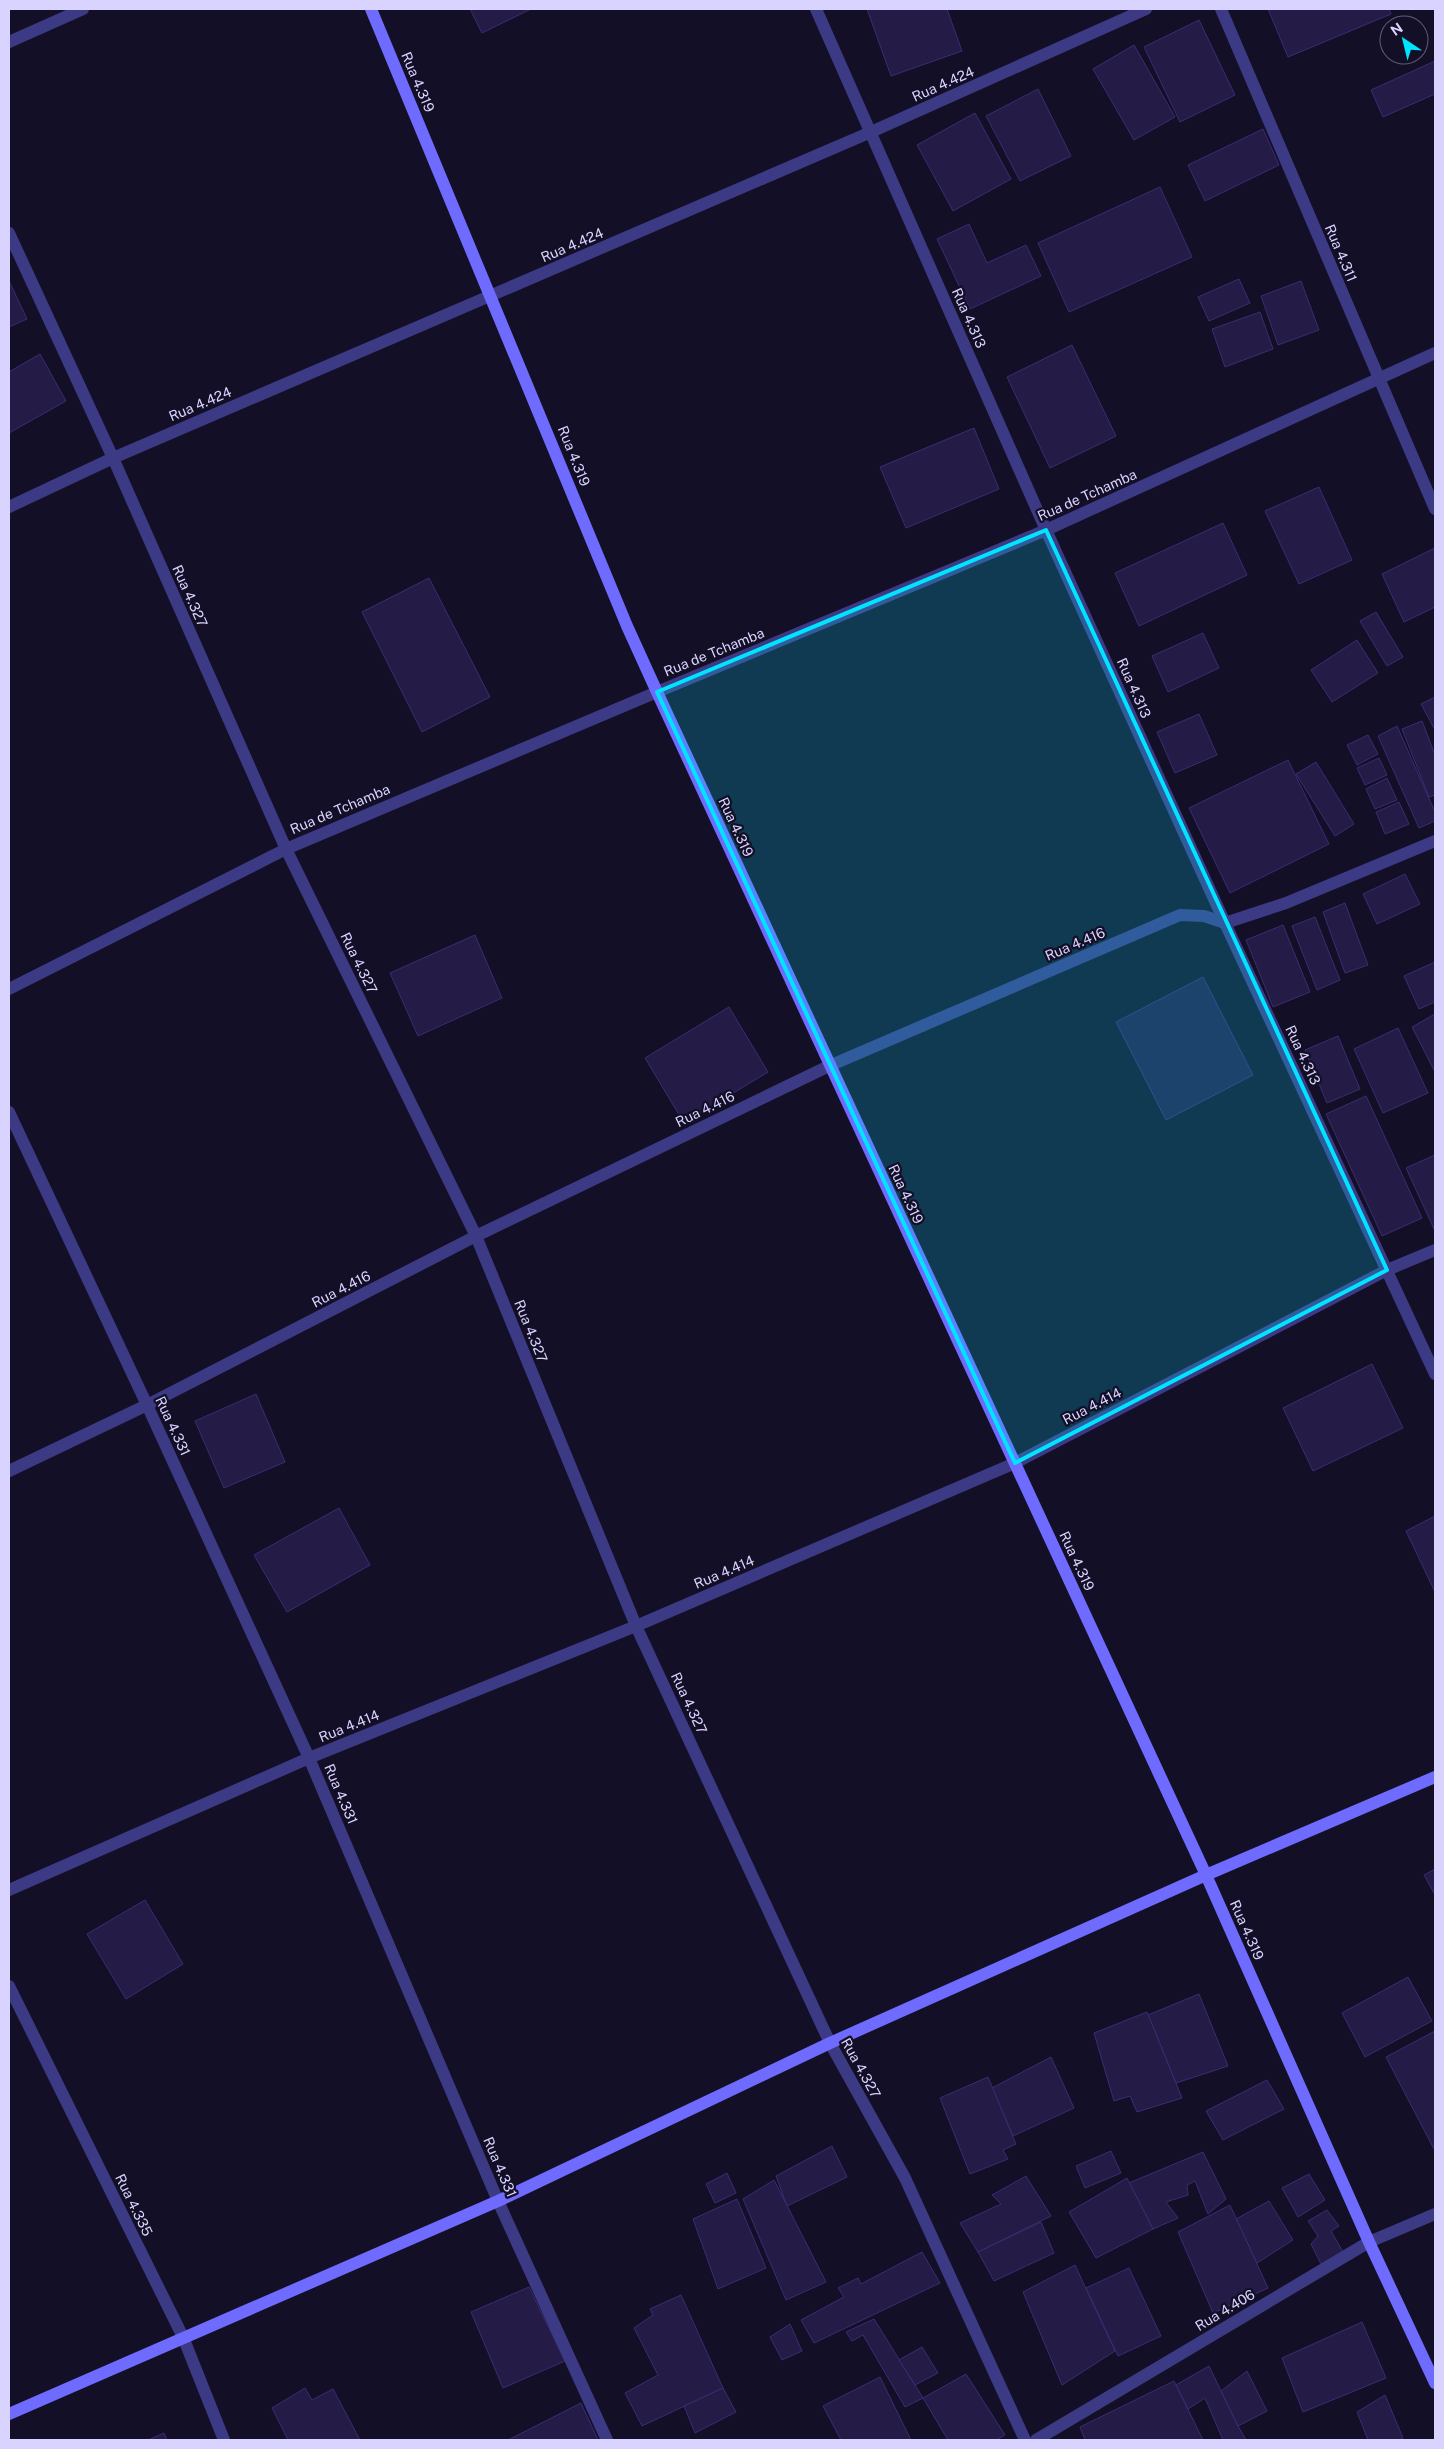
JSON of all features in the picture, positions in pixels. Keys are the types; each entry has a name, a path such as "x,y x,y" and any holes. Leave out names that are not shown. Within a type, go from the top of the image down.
{"street":[{"path":"9,42 83,9"},
{"name":"Rua 4.319","path":"371,9 657,692 1206,1875 1369,2242 1435,2383"},
{"name":"Rua 4.313","path":"816,9 1046,530 1225,923 1435,1374"},
{"name":"Rua 4.424","path":"9,507 113,458 871,132 1146,9"},
{"name":"Rua 4.311","path":"1221,9 1435,509"},
{"name":"Rua 4.327","path":"9,233 113,458 286,849 476,1236 636,1626 830,2044 905,2178 1025,2440"},
{"name":"Rua de Tchamba","path":"9,989 286,849 1046,530 1435,353"},
{"path":"1225,923 1286,903 1435,842"},
{"name":"Rua 4.416","path":"9,1472 147,1406 476,1236 829,1066 1180,915 1204,916 1225,923"},
{"name":"Rua 4.331","path":"9,1112 309,1758 498,2201 607,2440"},
{"name":"Rua 4.414","path":"9,1890 309,1758 636,1626 1015,1463 1386,1270 1435,1250"},
{"path":"9,2414 498,2201 830,2044 1206,1875 1435,1777"},
{"name":"Rua 4.335","path":"9,1986 183,2337 224,2440"},
{"name":"Rua 4.406","path":"1036,2440 1369,2242 1435,2214"}],"highlighted area":[{"path":"1046,530 1387,1270 1015,1463 657,692"}],"building":[{"path":"470,9 531,9 482,33"},
{"path":"867,9 947,9 962,51 891,76"},
{"path":"1268,9 1389,9 1391,14 1379,15 1379,19 1288,57"},
{"path":"1199,20 1235,95 1180,122 1144,47"},
{"path":"1134,45 1175,117 1134,140 1093,69"},
{"path":"1435,61 1435,94 1383,117 1371,90"},
{"path":"1038,89 1071,156 1020,181 986,116"},
{"path":"975,113 1011,179 953,211 917,145"},
{"path":"1263,129 1279,165 1205,201 1188,165"},
{"path":"1160,187 1192,257 1069,312 1038,243"},
{"path":"969,224 987,263 1026,245 1041,276 970,309 937,239"},
{"path":"1239,279 1250,303 1209,321 1198,297"},
{"path":"9,281 27,319 9,327"},
{"path":"1301,281 1319,330 1278,345 1261,296"},
{"path":"1260,312 1273,349 1225,367 1212,329"},
{"path":"1072,345 1116,436 1050,468 1007,377"},
{"path":"40,354 66,401 9,433 9,372"},
{"path":"974,428 999,489 906,528 880,467"},
{"path":"1319,487 1352,560 1299,584 1265,511"},
{"path":"1223,523 1247,575 1139,626 1115,573"},
{"path":"1435,548 1435,607 1404,622 1382,574"},
{"path":"429,578 490,697 422,732 362,612"},
{"path":"1376,612 1403,657 1387,666 1360,621"},
{"path":"1203,633 1219,668 1168,692 1152,656"},
{"path":"1357,640 1378,673 1332,702 1311,670"},
{"path":"1435,697 1435,730 1421,704"},
{"path":"1199,714 1217,755 1175,773 1157,732"},
{"path":"1422,721 1435,755 1435,795 1429,797 1402,729"},
{"path":"1397,726 1435,812 1435,821 1419,828 1378,736"},
{"path":"1368,735 1378,754 1357,765 1347,745"},
{"path":"1379,758 1387,775 1365,785 1357,768"},
{"path":"1288,760 1329,844 1230,893 1189,808"},
{"path":"1316,762 1354,824 1335,836 1296,774"},
{"path":"1387,778 1397,800 1375,809 1366,789"},
{"path":"1399,802 1409,824 1385,834 1376,812"},
{"path":"1405,874 1420,904 1377,924 1363,894"},
{"path":"1345,903 1368,965 1345,973 1323,912"},
{"path":"1315,917 1340,980 1317,990 1292,926"},
{"path":"1283,925 1310,992 1273,1007 1246,940"},
{"path":"475,935 502,998 418,1036 390,973"},
{"path":"1435,962 1435,1002 1419,1009 1404,976"},
{"path":"1203,977 1253,1075 1166,1120 1116,1022"},
{"path":"729,1007 768,1072 684,1123 645,1058"},
{"path":"1435,1014 1435,1072 1412,1027"},
{"path":"1398,1028 1428,1093 1383,1113 1354,1049"},
{"path":"1338,1036 1360,1089 1327,1103 1305,1050"},
{"path":"1366,1096 1422,1218 1382,1236 1326,1114"},
{"path":"1435,1155 1435,1231 1406,1168"},
{"path":"1372,1364 1403,1428 1313,1471 1283,1408"},
{"path":"256,1394 285,1462 224,1488 195,1421"},
{"path":"339,1508 370,1565 287,1612 254,1555"},
{"path":"1435,1516 1435,1592 1406,1531"},
{"path":"1435,1869 1435,1895 1424,1875"},
{"path":"145,1900 183,1964 126,1999 87,1934"},
{"path":"1408,1977 1432,2021 1365,2057 1342,2013"},
{"path":"1199,1994 1228,2066 1176,2083 1148,2015"},
{"path":"1147,2012 1182,2098 1137,2112 1130,2096 1114,2101 1094,2033"},
{"path":"1435,2031 1435,2151 1386,2057"},
{"path":"1051,2057 1074,2108 1013,2136 992,2088"},
{"path":"988,2077 1016,2144 1003,2150 1008,2159 970,2174 940,2098"},
{"path":"1267,2080 1284,2109 1223,2140 1206,2111"},
{"path":"832,2146 847,2177 787,2206 776,2176"},
{"path":"1111,2151 1121,2173 1085,2188 1076,2166"},
{"path":"1203,2152 1226,2199 1208,2214 1195,2181 1187,2185 1188,2195 1166,2202 1178,2218 1153,2229 1129,2183"},
{"path":"727,2173 736,2193 715,2203 706,2184"},
{"path":"1309,2174 1325,2200 1298,2217 1282,2188"},
{"path":"1026,2176 1051,2216 978,2252 960,2223 1001,2204 992,2195"},
{"path":"1127,2178 1153,2229 1096,2258 1069,2212"},
{"path":"774,2180 826,2282 786,2300 743,2199"},
{"path":"737,2199 766,2268 718,2289 693,2219"},
{"path":"1269,2201 1293,2240 1257,2263 1236,2219"},
{"path":"1230,2205 1268,2288 1213,2313 1178,2232"},
{"path":"1327,2210 1339,2226 1331,2231 1343,2252 1321,2264 1311,2244 1318,2236 1308,2221"},
{"path":"1041,2222 1054,2253 994,2281 978,2252"},
{"path":"922,2252 940,2283 814,2343 801,2320 844,2297 838,2288 858,2278 861,2284"},
{"path":"1075,2265 1115,2351 1062,2385 1023,2292"},
{"path":"1129,2268 1161,2336 1118,2356 1086,2288"},
{"path":"529,2287 565,2361 503,2388 471,2312"},
{"path":"681,2295 723,2388 642,2426 625,2393 658,2375 634,2328 653,2315 650,2309"},
{"path":"874,2319 923,2398 905,2407 863,2335 852,2341 846,2332"},
{"path":"1362,2322 1386,2378 1303,2412 1282,2358"},
{"path":"790,2324 802,2351 782,2360 770,2337"},
{"path":"922,2347 938,2373 915,2385 899,2360"},
{"path":"1209,2366 1246,2440 1223,2440 1205,2398 1188,2409 1176,2385"},
{"path":"1247,2371 1267,2411 1238,2426 1221,2391"},
{"path":"966,2374 1005,2435 996,2440 948,2440 923,2398"},
{"path":"880,2377 911,2440 841,2440 823,2406"},
{"path":"1174,2381 1203,2440 1085,2440 1080,2427"},
{"path":"305,2388 312,2400 333,2389 360,2440 288,2440 272,2408"},
{"path":"723,2388 736,2412 695,2433 684,2406"},
{"path":"1385,2395 1403,2438 1399,2440 1368,2440 1357,2412"},
{"path":"581,2403 598,2440 508,2440"},
{"path":"164,2433 167,2440 148,2440"}]}
